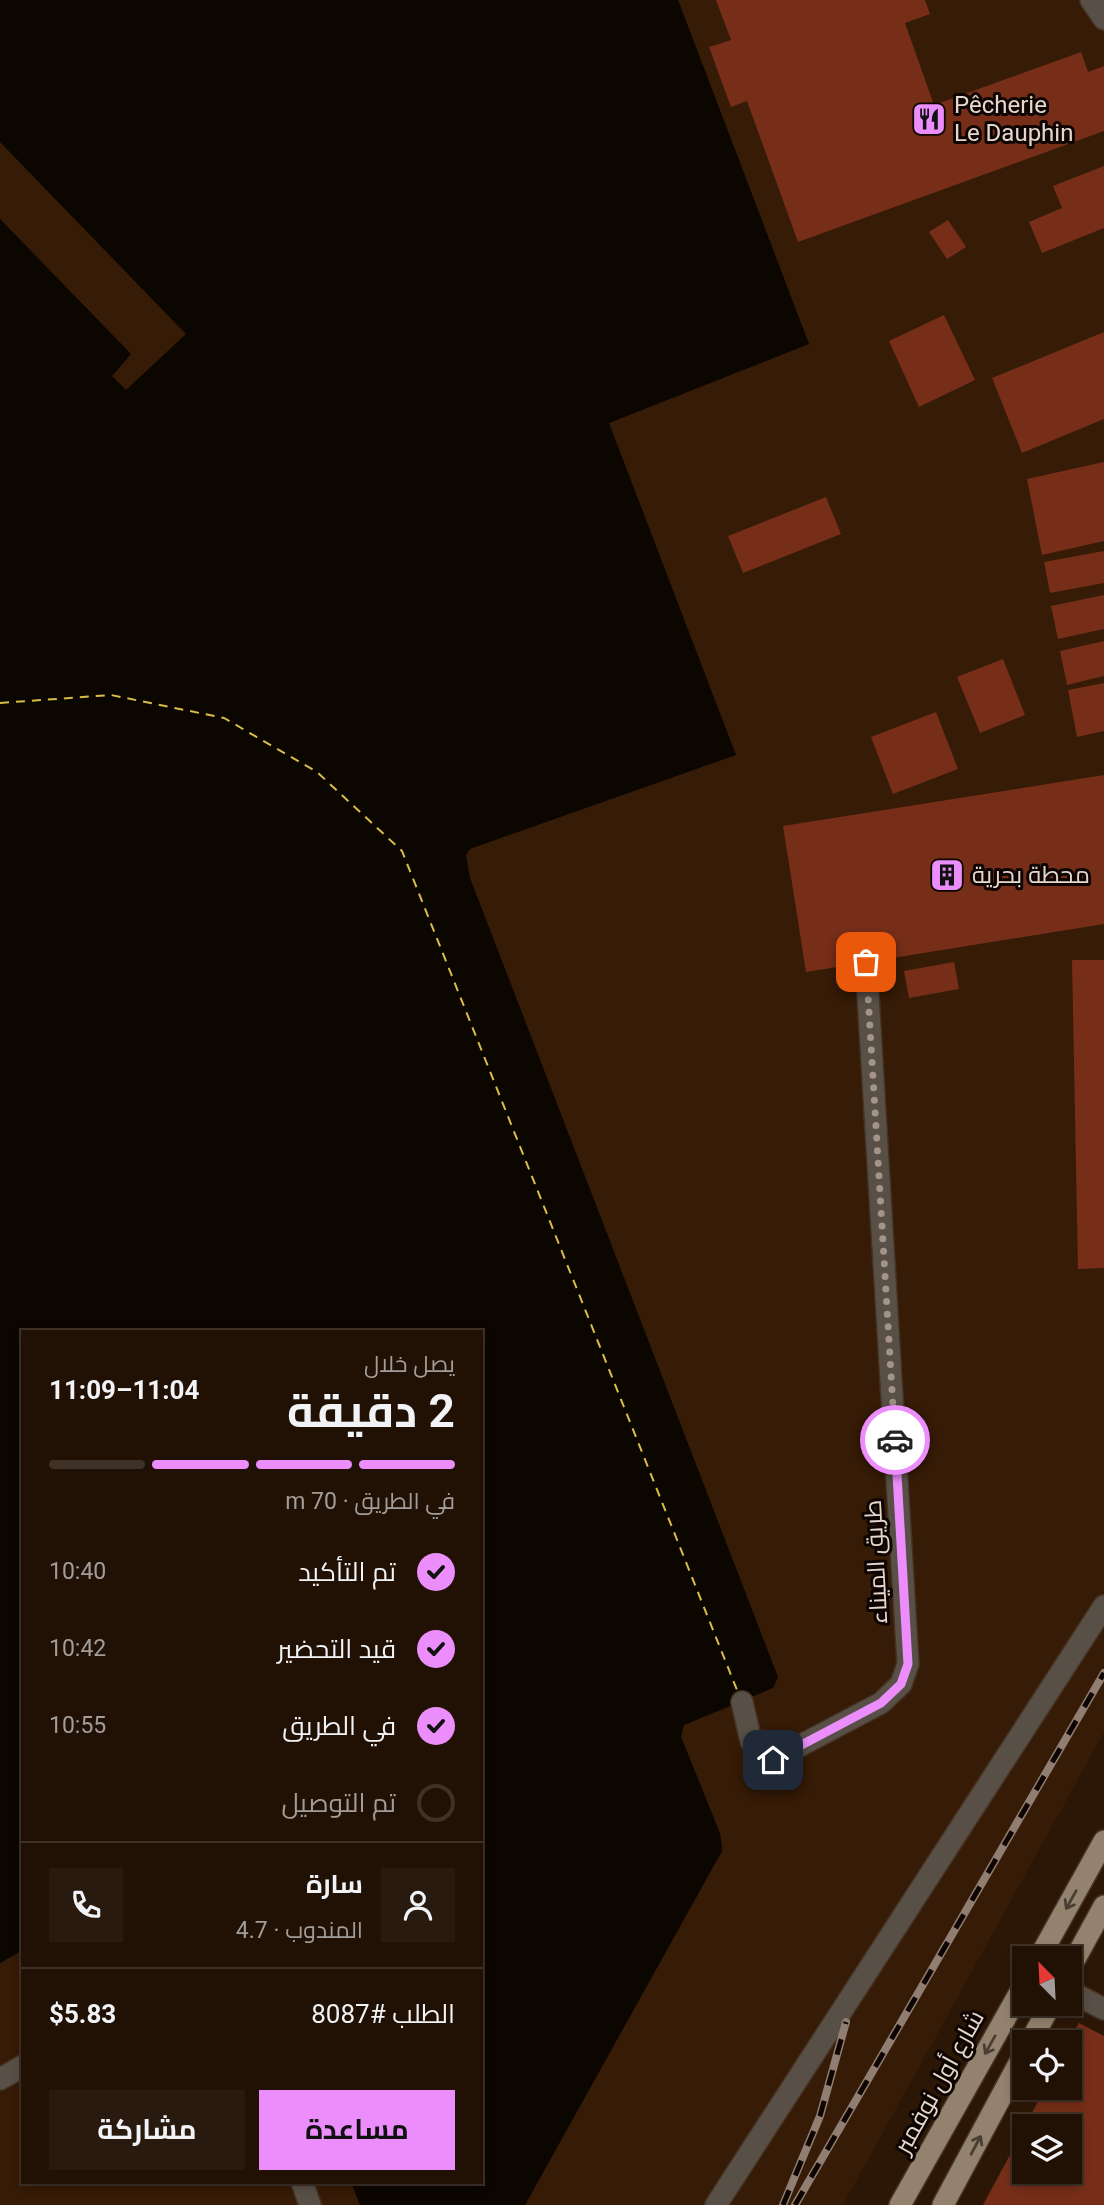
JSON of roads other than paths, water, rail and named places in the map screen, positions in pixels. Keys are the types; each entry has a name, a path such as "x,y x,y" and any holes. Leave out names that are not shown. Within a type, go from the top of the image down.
{"main road":[{"path":"1046,1946 1104,1841"},
{"path":"1082,1946 1104,1906"},
{"name":"شارع أول نوفمبر","path":"900,2205 1012,2006"},
{"path":"943,2205 1012,2076"}],"street":[{"path":"1091,0 1104,19"},
{"name":"طريق الميناء","path":"742,1702 751,1741 758,1756 773,1760 881,1703 901,1684 908,1664 866,962"},
{"path":"716,2205 1104,1606"},
{"path":"1082,1998 1104,2009"},
{"path":"0,2079 21,2067"},
{"path":"303,2184 310,2205"}],"railway":[{"path":"795,2205 1104,1673"},
{"path":"783,2205 820,2116 846,2022"}],"place":[{"name":"Pêcherie Le Dauphin","path":"929,119"},
{"name":"محطة بحرية","path":"947,875"}]}
